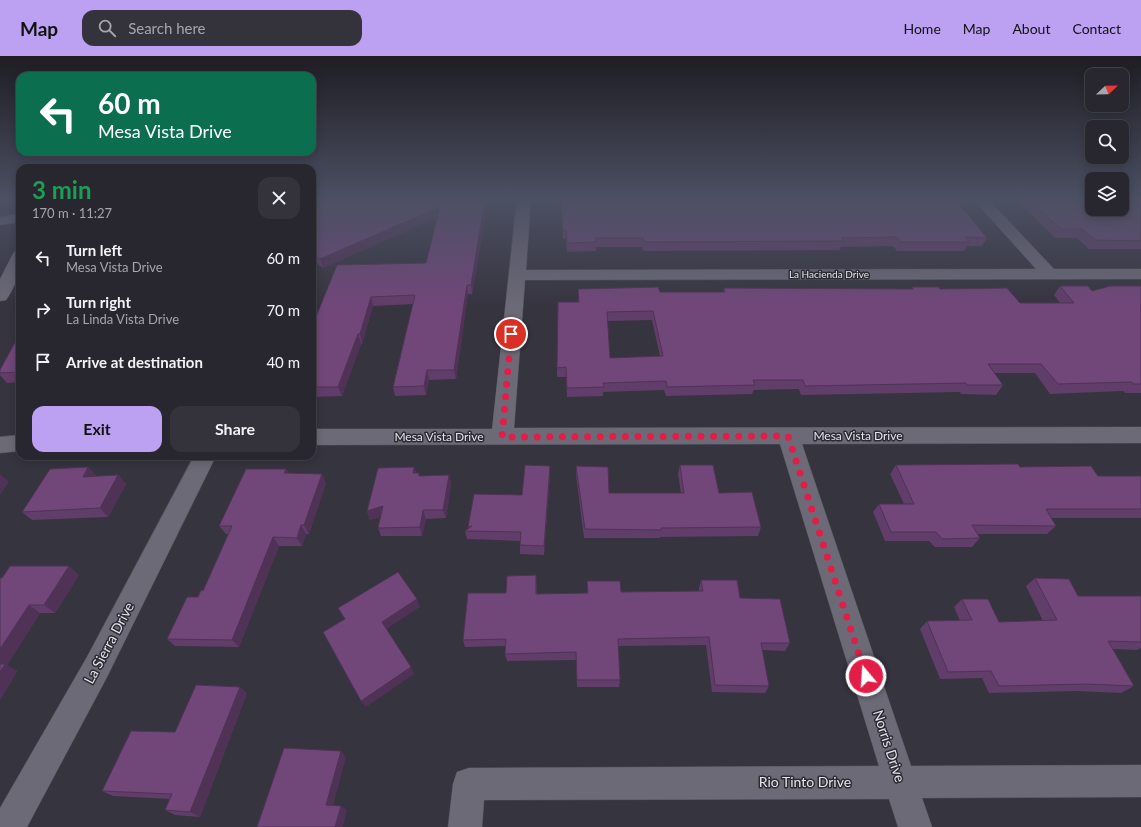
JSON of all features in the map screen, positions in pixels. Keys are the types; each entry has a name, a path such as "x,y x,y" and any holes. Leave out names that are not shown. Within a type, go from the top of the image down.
{"street":[{"path":"502,437 521,235"},
{"path":"1014,235 1050,274"},
{"path":"0,296 16,263"},
{"name":"La Hacienda Drive","path":"517,275 1141,274"},
{"name":"Mesa Vista Drive","path":"316,437 1141,435"},
{"name":"Norris Drive","path":"788,436 915,827"},
{"path":"0,445 16,443"},
{"name":"La Sierra Drive","path":"8,827 97,666 203,460"},
{"name":"Rio Tinto Drive","path":"465,827 469,784 1141,781"}],"building":[{"path":"316,235 375,235 320,259 316,256"},
{"path":"433,235 479,235 471,285 467,285 454,370 427,370 424,386 393,387 415,295 371,297 360,334 358,334 338,387 316,387 316,317 337,265 426,263"},
{"path":"566,235 985,235 987,238 965,237 969,242 901,242 898,238 894,237 842,238 843,241 644,242 643,238 595,238 596,242 567,243"},
{"path":"1089,235 1141,235 1141,241 1095,240"},
{"path":"1060,286 1088,286 1092,291 1110,286 1141,286 1141,384 1133,384 1132,382 1058,384 1041,364 988,364 1003,385 967,385 966,383 805,386 803,380 753,380 755,385 667,387 666,381 603,383 604,387 567,388 566,367 557,368 558,302 579,302 578,289 658,287 660,292 725,292 724,288 1007,288 1020,303 1074,303","holes":["653,311 663,356 610,358 607,312"]},
{"path":"16,340 16,372 0,373 0,370"},
{"path":"1018,464 1020,467 1091,466 1098,476 1141,476 1141,509 1046,509 1056,526 972,525 980,538 942,539 936,532 891,532 879,504 914,504 896,465"},
{"path":"525,465 550,466 544,546 520,545 521,532 465,531 472,526 468,527 474,494 522,495"},
{"path":"680,465 713,465 719,493 752,492 761,527 661,528 661,530 585,529 576,466 608,467 609,493 684,493"},
{"path":"88,467 83,477 118,475 100,508 22,512 50,469"},
{"path":"414,467 413,473 419,473 419,476 449,475 443,510 423,510 420,527 378,528 383,506 367,511 378,468"},
{"path":"246,469 286,469 284,473 322,474 304,525 301,525 297,538 273,537 232,640 167,639 187,597 198,597 201,590 203,591 232,526 219,526"},
{"path":"10,566 69,566 44,605 29,605 0,649 0,578 2,578"},
{"path":"398,572 417,599 382,622 411,667 361,701 323,632 345,619 338,608"},
{"path":"536,575 536,594 588,593 587,581 620,581 621,592 703,591 701,580 737,580 740,598 780,599 790,643 761,643 769,686 715,685 709,637 618,639 620,680 577,680 576,652 505,654 506,639 463,640 468,593 506,593 507,576"},
{"path":"1035,578 1069,579 1078,596 1141,596 1141,642 1108,641 1134,686 1087,684 999,686 991,671 948,672 927,621 972,620 962,599 988,599 999,622 1057,620"},
{"path":"0,664 5,664 0,672"},
{"path":"196,685 240,687 190,812 165,810 172,794 102,791 131,731 175,732"},
{"path":"284,748 341,751 326,805 341,806 335,827 257,827"}],"route":[{"path":"511,334 502,437 788,436 866,676"}]}
